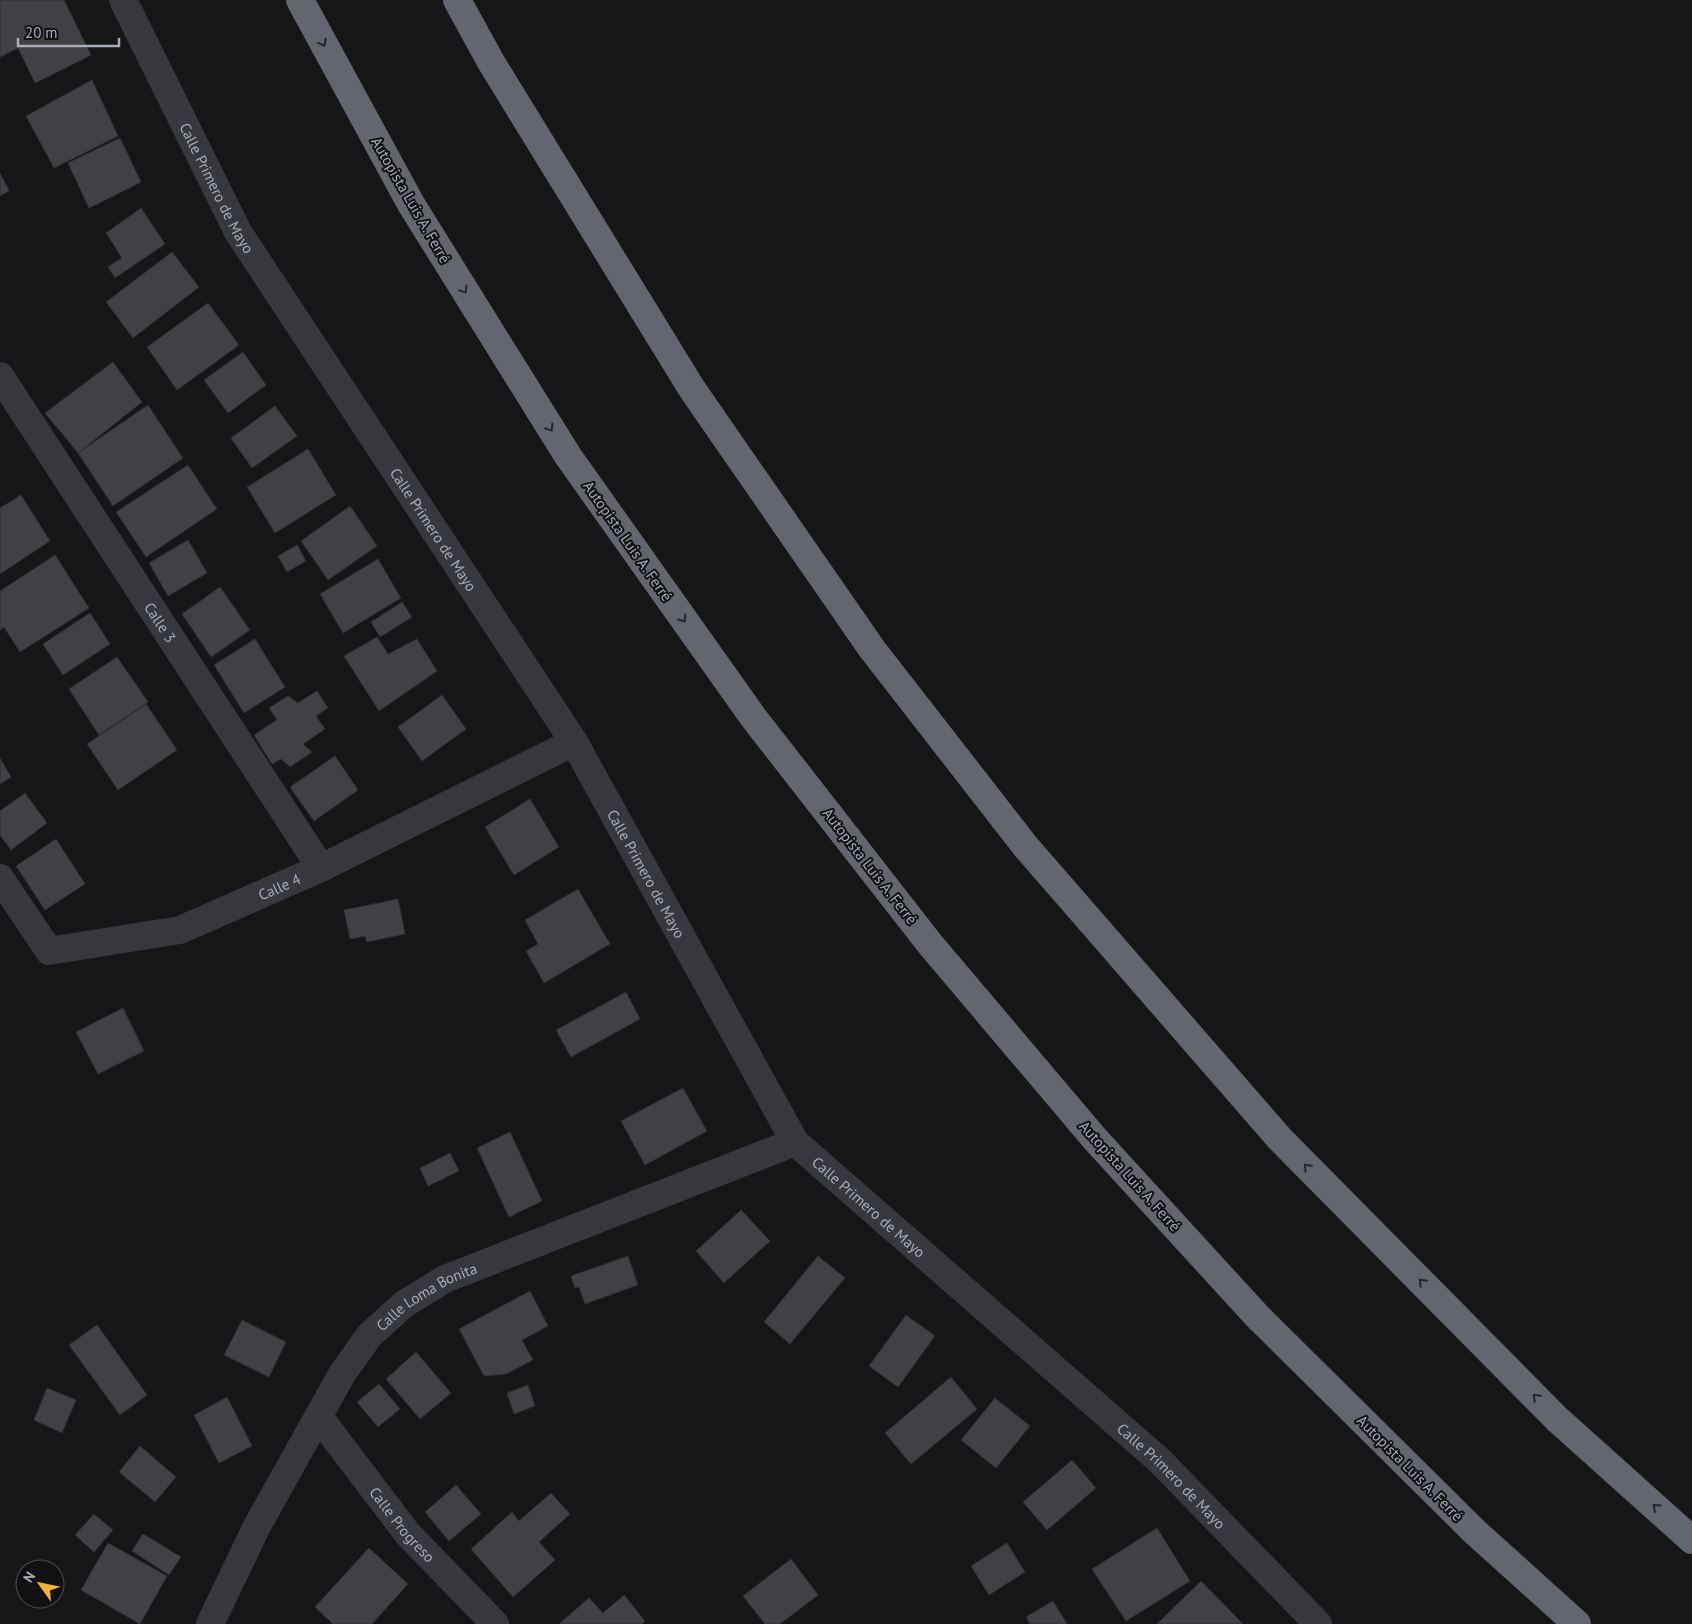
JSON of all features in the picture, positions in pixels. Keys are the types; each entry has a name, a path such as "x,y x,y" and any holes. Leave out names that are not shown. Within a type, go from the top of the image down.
{"highway":[{"name":"Autopista Luis A. Ferré","path":"300,0 411,204 568,456 753,717 930,944 1095,1138 1257,1316 1474,1531 1578,1624"},
{"path":"457,0 491,62 692,389 872,649 1026,847 1280,1139 1558,1419 1692,1540"}],"street":[{"name":"Calle Primero de Mayo","path":"124,0 238,232 574,742 795,1142 1160,1461 1318,1624"},
{"name":"Calle 3","path":"0,376 321,868"},
{"name":"Calle 4","path":"0,878 49,951 180,930 321,868 574,742"},
{"name":"Calle Loma Bonita","path":"210,1624 257,1526 342,1374 369,1336 404,1304 445,1279 795,1142"},
{"name":"Calle Progreso","path":"319,1417 407,1533 495,1624"}],"building":[{"path":"0,0 64,0 91,55 35,83 18,48 0,57"},
{"path":"92,80 118,136 54,168 26,116"},
{"path":"120,138 141,182 89,208 68,163"},
{"path":"0,173 9,191 0,196"},
{"path":"141,208 165,244 115,278 108,267 122,258 106,233"},
{"path":"172,252 199,287 133,338 106,302"},
{"path":"208,303 239,345 177,390 147,347"},
{"path":"243,352 266,385 228,413 204,380"},
{"path":"113,362 142,402 78,453 45,413"},
{"path":"148,405 183,458 113,506 78,453"},
{"path":"275,406 297,436 252,468 231,438"},
{"path":"308,449 336,495 275,533 247,487"},
{"path":"188,465 217,509 146,557 116,512"},
{"path":"21,495 50,541 0,574 0,508"},
{"path":"350,506 377,546 328,580 301,541"},
{"path":"188,540 207,573 168,596 149,563"},
{"path":"297,545 306,561 287,572 278,556"},
{"path":"55,555 89,608 20,652 4,627 0,630 0,591"},
{"path":"378,559 401,598 343,633 320,594"},
{"path":"220,587 250,630 211,657 182,614"},
{"path":"402,602 412,617 380,637 371,622"},
{"path":"90,613 110,644 63,675 43,644"},
{"path":"377,637 388,654 417,639 437,671 379,711 344,656"},
{"path":"255,639 285,687 244,713 214,665"},
{"path":"117,657 148,702 99,735 69,689"},
{"path":"317,691 328,708 316,716 325,729 303,744 312,752 290,767 281,759 272,764 254,735 277,720 269,708 288,696 298,703"},
{"path":"442,695 466,729 422,761 398,727"},
{"path":"146,704 177,750 118,790 87,744"},
{"path":"335,756 358,790 314,821 290,787"},
{"path":"0,758 11,777 0,784"},
{"path":"25,793 47,823 11,850 0,835 0,811"},
{"path":"530,799 559,847 514,875 485,827"},
{"path":"56,839 85,884 45,910 16,866"},
{"path":"578,889 610,944 544,983 526,951 538,944 525,920"},
{"path":"398,899 405,934 367,942 365,936 350,939 344,910"},
{"path":"626,992 640,1019 571,1057 556,1030"},
{"path":"123,1008 144,1051 98,1074 76,1032"},
{"path":"683,1088 707,1131 645,1165 621,1121"},
{"path":"510,1132 542,1201 509,1217 477,1148"},
{"path":"450,1153 459,1171 428,1186 420,1168"},
{"path":"741,1210 770,1241 724,1283 696,1251"},
{"path":"628,1256 638,1285 585,1304 579,1287 575,1288 571,1276"},
{"path":"818,1256 845,1278 790,1344 764,1322"},
{"path":"530,1291 548,1326 522,1340 533,1360 506,1374 484,1376 459,1329"},
{"path":"906,1315 935,1336 898,1387 869,1366"},
{"path":"242,1320 286,1342 269,1377 224,1355"},
{"path":"97,1325 147,1395 120,1415 69,1345"},
{"path":"416,1352 451,1393 420,1419 386,1379"},
{"path":"951,1377 977,1409 911,1464 885,1433"},
{"path":"379,1384 400,1409 378,1427 357,1402"},
{"path":"528,1385 535,1406 514,1414 507,1393"},
{"path":"47,1388 76,1400 62,1433 34,1420"},
{"path":"227,1397 252,1446 219,1463 194,1415"},
{"path":"995,1398 1030,1426 996,1468 961,1440"},
{"path":"140,1446 176,1477 155,1502 119,1472"},
{"path":"1072,1460 1096,1488 1047,1530 1023,1502"},
{"path":"456,1485 481,1514 449,1541 425,1512"},
{"path":"551,1493 570,1514 539,1542 555,1560 513,1597 471,1549 512,1512 519,1521"},
{"path":"94,1514 113,1530 94,1552 75,1535"},
{"path":"1157,1528 1190,1581 1126,1621 1092,1569"},
{"path":"143,1534 181,1557 169,1575 132,1551"},
{"path":"108,1543 167,1576 140,1624 81,1590"},
{"path":"1007,1543 1025,1572 989,1595 971,1566"},
{"path":"369,1548 408,1584 372,1624 333,1624 315,1607"},
{"path":"791,1559 818,1595 780,1624 765,1624 743,1596"},
{"path":"1201,1581 1243,1624 1157,1624"},
{"path":"624,1595 645,1621 642,1624 559,1624 589,1598 603,1613"},
{"path":"1053,1601 1067,1624 1030,1624 1026,1617"}]}
